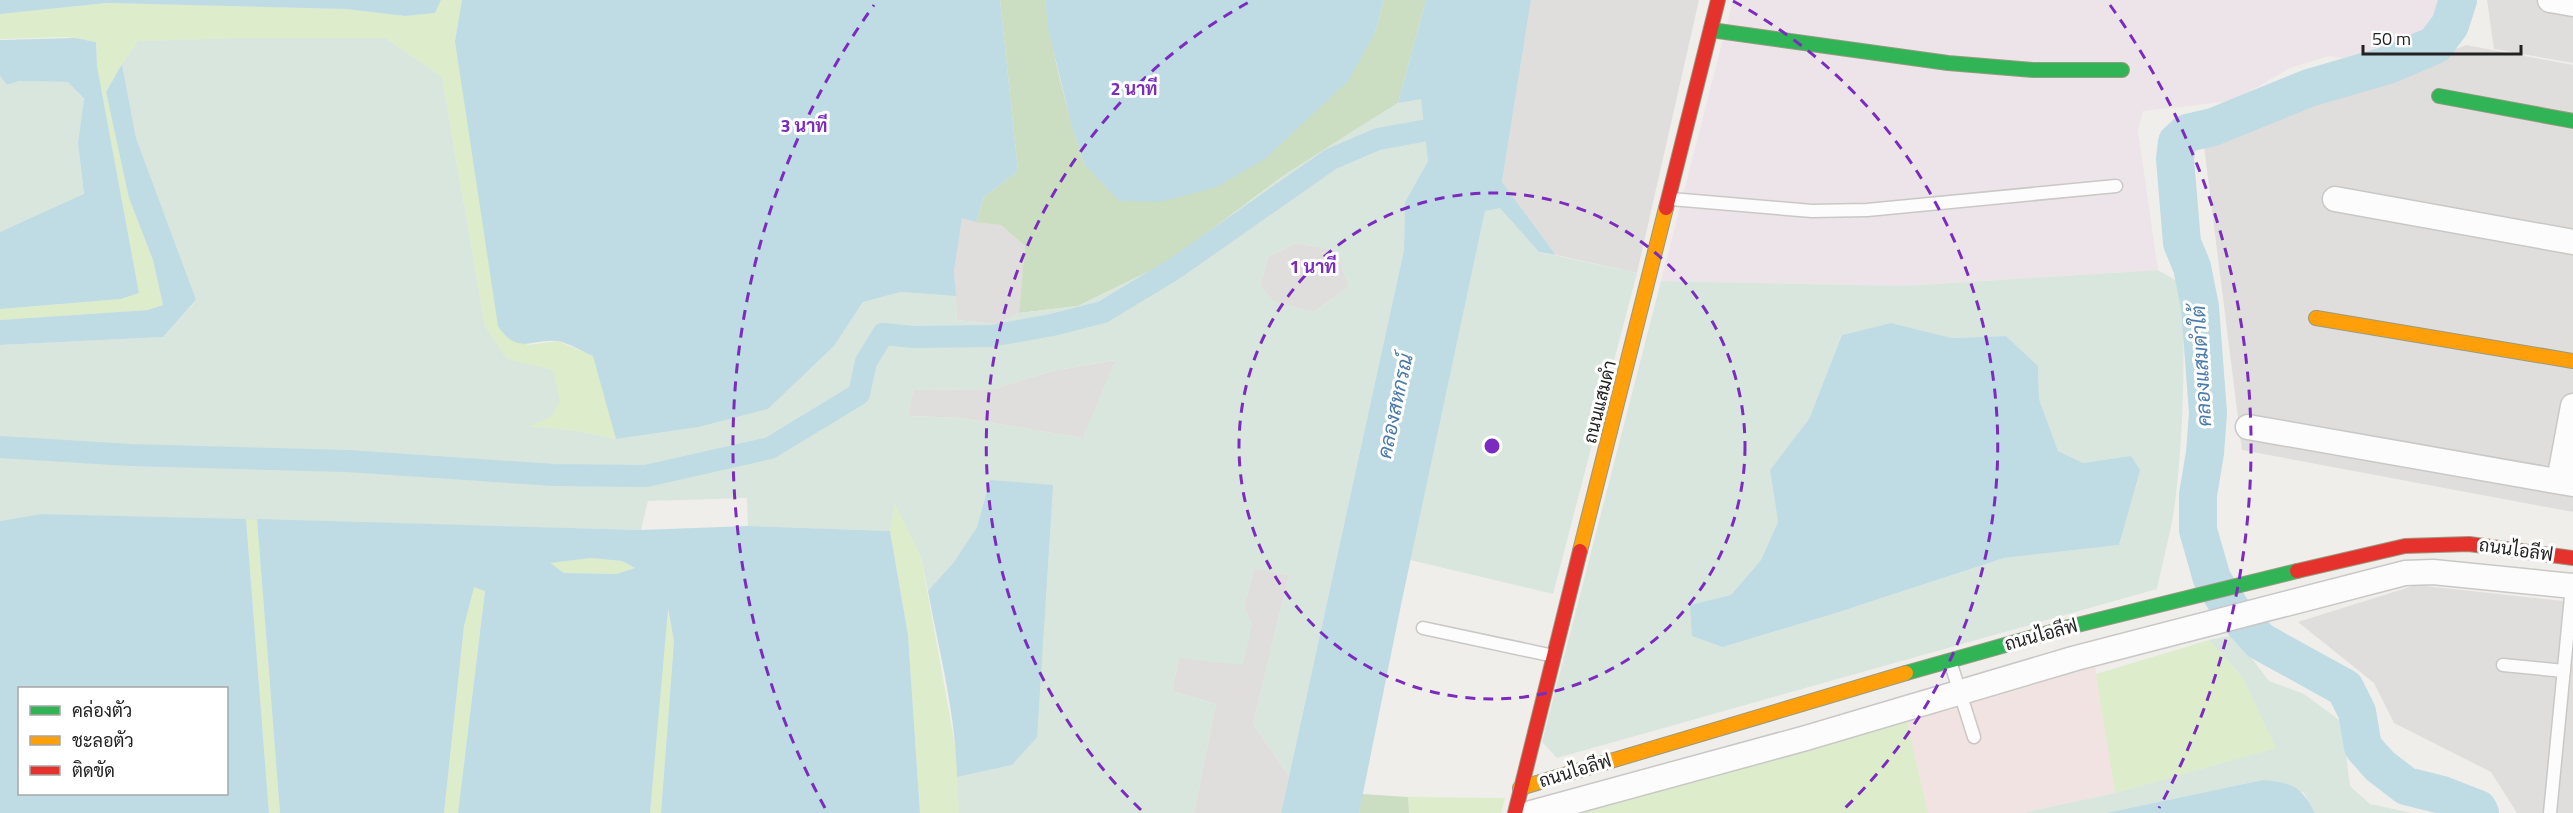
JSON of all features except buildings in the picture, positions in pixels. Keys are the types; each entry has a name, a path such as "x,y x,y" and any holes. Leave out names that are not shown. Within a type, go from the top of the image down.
{"street":[{"name":"ถนนแสมดำ","path":"1515,813 1718,0"},
{"path":"2550,0 2573,4"},
{"path":"1711,30 1959,64 2033,70 2122,70"},
{"path":"2439,96 2573,121"},
{"path":"2335,199 2573,242"},
{"path":"2316,318 2573,361"},
{"path":"2248,427 2566,482 2573,406"},
{"name":"ถนนไอลีฟ","path":"1520,788 1950,660 2069,627 2376,552 2405,546 2469,544 2573,558"},
{"name":"ถนนไอลีฟ","path":"1531,813 1806,738 2076,657 2405,573 2433,572 2573,586"}],"lane":[{"path":"1670,199 1823,211 1867,210 2116,186"},
{"path":"2550,813 2573,586"},
{"path":"1423,628 1555,656"},
{"path":"1950,660 1974,737"},
{"path":"2503,665 2564,671"}],"shaded area":[{"path":"1531,0 1699,0 1637,273 1556,255 1502,182"},
{"path":"1733,0 2442,0 2431,34 2352,60 2329,56 2290,68 2233,101 2143,111 2138,131 2158,270 1904,286 1661,281"},
{"path":"2487,0 2573,0 2573,63 2494,49"},
{"path":"236,38 386,38 442,77 485,326 507,359 553,370 560,401 551,417 529,426 577,431 616,439 699,427 768,409 834,346 863,302 901,292 956,296 957,320 997,324 1019,313 1078,306 1168,262 1283,176 1398,103 1421,98 1428,161 1405,202 1404,250 1289,776 1253,724 1289,575 1254,568 1244,607 1252,625 1243,665 1179,658 1172,691 1216,704 1194,813 959,813 957,777 1012,765 990,480 977,527 954,562 928,591 921,557 895,504 890,531 748,526 747,498 648,501 641,530 40,514 0,521 0,345 163,337 196,301 136,138 122,64 138,41","holes":["1296,243 1336,250 1349,287 1313,312 1275,302 1260,286 1268,257","1115,360 1083,438 961,418 908,416 913,390 994,389 1052,371"]},
{"path":"2466,45 2573,65 2573,512 2242,450 2204,146"},
{"path":"0,76 7,85 19,81 68,82 84,100 78,143 84,195 0,232"},
{"path":"1500,207 1539,252 1637,273 1553,594 1410,560 1485,211"},
{"path":"962,217 1001,225 1025,246 1019,313 997,324 957,320 954,272"},
{"path":"1296,243 1336,250 1349,287 1313,312 1274,302 1260,286 1268,257"},
{"path":"2158,270 2182,284 2182,421 2178,476 2173,514 2157,589 1557,758 1542,742 1661,281 1904,286","holes":["1891,323 1952,338 2006,336 2038,366 2039,399 2058,451 2083,463 2131,456 2128,509 2119,545 2004,558 1723,647 1690,605 1731,595 1761,560 1778,522 1770,470 1809,419 1842,335"]},
{"path":"1116,360 1083,438 961,418 908,416 913,390 994,389 1052,371"},
{"path":"1254,568 1289,575 1253,724 1289,776 1281,813 1194,813 1216,704 1172,691 1179,658 1252,625 1244,607"},
{"path":"2416,585 2573,602 2573,813 2517,813 2491,772 2394,723 2374,683 2298,622"},
{"path":"2234,635 2269,681 2304,694 2342,722 2350,786 2370,804 2412,813 2315,813 2304,793 2263,780 2106,813 2022,813 2115,793 2276,748 2243,678 2209,640"},
{"path":"2095,665 2115,793 2022,813 1928,813 1907,722"}],"green space":[{"path":"441,0 462,0 455,41 527,345 558,341 594,356 616,439 577,431 528,426 507,359 485,326 442,77 386,38 236,38 138,41 106,92 129,198 153,260 163,305 148,310 0,320 0,309 121,299 139,293 97,66 96,42 67,37 0,39 0,14 107,3 346,9 405,16 435,13"},
{"path":"1000,0 1045,0 1061,82 1084,164 1375,33 1384,0 1426,0 1398,103 1283,176 1168,262 1078,306 1019,313 1025,246 1001,225 976,222 984,197 1018,171"},
{"path":"895,503 921,557 957,756 959,813 920,813 908,635 890,531"},
{"path":"246,519 257,519 280,813 269,813"},
{"path":"591,558 622,561 635,568 617,574 564,573 549,563"},
{"path":"473,587 485,590 458,813 444,813 464,626"},
{"path":"667,607 674,641 661,813 650,813"},
{"path":"2209,640 2243,678 2277,748 2115,793 2096,674"},
{"path":"1907,722 1928,813 1563,813"},
{"path":"1362,794 1408,797 1409,813 1359,813"},
{"path":"1408,797 1505,798 1501,813 1409,813"}],"water":[{"path":"0,0 441,0 435,13 405,16 346,9 107,3 0,14"},
{"path":"462,0 1000,0 1018,171 984,197 976,222 962,218 954,272 956,296 901,292 863,302 834,346 768,409 699,427 616,439 593,356 558,341 525,344 512,341 498,326 455,41"},
{"path":"1045,0 1384,0 1375,33 1348,81 1265,159 1217,187 1160,202 1119,201 1084,164 1071,123 1048,28"},
{"name":"คลองสหกรณ์","path":"1426,0 1531,0 1502,182 1556,255 1539,252 1500,208 1485,211 1359,813 1281,813 1404,250 1405,202 1428,161 1421,99 1398,103"},
{"path":"75,38 96,42 97,66 139,293 121,299 0,309 0,232 84,194 78,143 84,99 68,82 19,81 7,85 0,76 0,40"},
{"path":"122,64 136,138 196,300 163,337 0,345 0,320 148,310 163,305 153,260 129,198 106,92"},
{"path":"1891,323 1952,338 2006,336 2038,366 2039,399 2058,451 2083,463 2131,456 2140,470 2119,545 2004,558 1723,647 1692,636 1690,605 1731,595 1761,560 1778,522 1770,470 1809,419 1842,335"},
{"path":"990,480 1053,485 1037,737 1012,765 957,777 954,730 928,591 954,562 977,527"},
{"path":"40,514 246,519 269,813 0,813 0,521"},
{"path":"257,519 641,530 748,526 890,531 908,635 920,813 661,813 674,641 668,609 650,813 458,813 485,591 474,587 464,626 444,813 280,813","holes":["591,558 622,561 635,568 617,574 564,573 550,563"]},
{"path":"2263,780 2289,785 2300,791 2315,813 2106,813"}],"waterway":[{"name":"คลองแสมดำใต้","path":"2458,0 2450,25 2435,45 2388,65 2309,88 2213,127 2187,133 2177,142 2175,159 2182,243 2192,267 2200,307 2208,413 2205,453 2198,495 2198,530 2212,579 2231,609 2260,641 2345,688 2357,712 2363,747 2380,766 2406,786 2442,795 2478,809 2480,813"},
{"path":"0,447 130,455 347,461 554,475 646,476 770,448 859,394 866,362 883,334 914,337 991,336 1052,325 1103,312 1174,269 1331,159 1378,139 1455,125"}],"traffic: fast":[{"path":"1711,30 1948,63 2033,70 2122,70"},
{"path":"2439,96 2573,121"},
{"path":"1906,673 2069,627 2297,571"}],"traffic: slow":[{"path":"1580,551 1666,208"},
{"path":"2316,318 2573,361"},
{"path":"1520,788 1906,673"}],"traffic: jam":[{"path":"1666,208 1718,0"},
{"path":"2297,571 2405,546 2469,544 2573,558"},
{"path":"1515,813 1580,551"}]}
